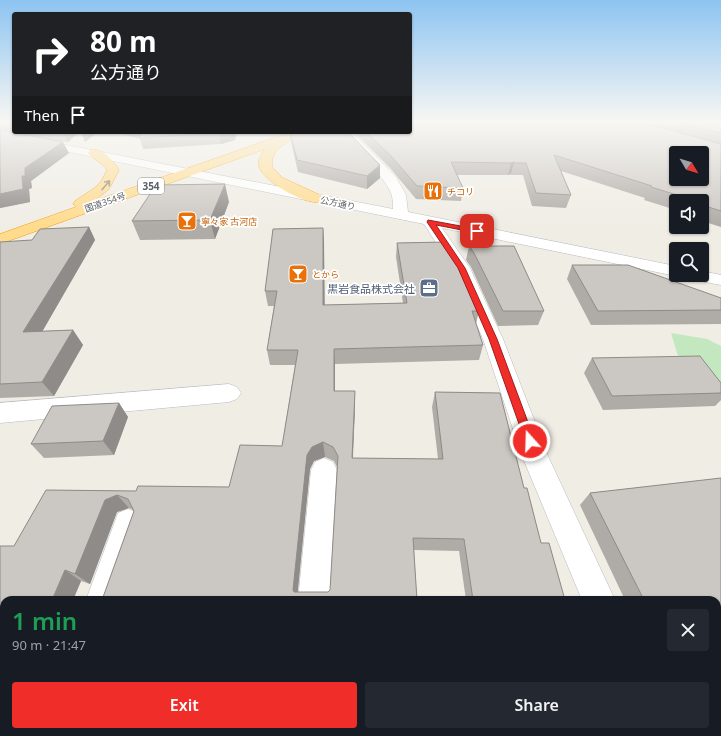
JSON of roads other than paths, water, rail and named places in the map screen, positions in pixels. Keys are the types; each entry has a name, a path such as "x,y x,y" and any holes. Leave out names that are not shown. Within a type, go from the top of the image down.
{"highway":[{"path":"23,231 78,206 100,192 110,179 113,170 107,161 101,157"},
{"name":"国道354号","path":"0,239 232,157"},
{"path":"266,157 265,167 271,177 317,199"}],"street":[{"name":"公方通り","path":"115,157 669,270"},
{"path":"368,157 391,180 399,195 401,216"},
{"path":"430,222 461,268 490,332 535,456 597,596"},
{"path":"709,278 721,280"},
{"path":"0,413 229,393"},
{"path":"314,596 324,470"},
{"path":"103,596 128,523"}],"place":[{"name":"チコリ","path":"433,191"},
{"name":"寧々家 古河店","path":"187,221"},
{"name":"とから","path":"298,274"},
{"name":"黒岩食品株式会社","path":"429,288"}]}
